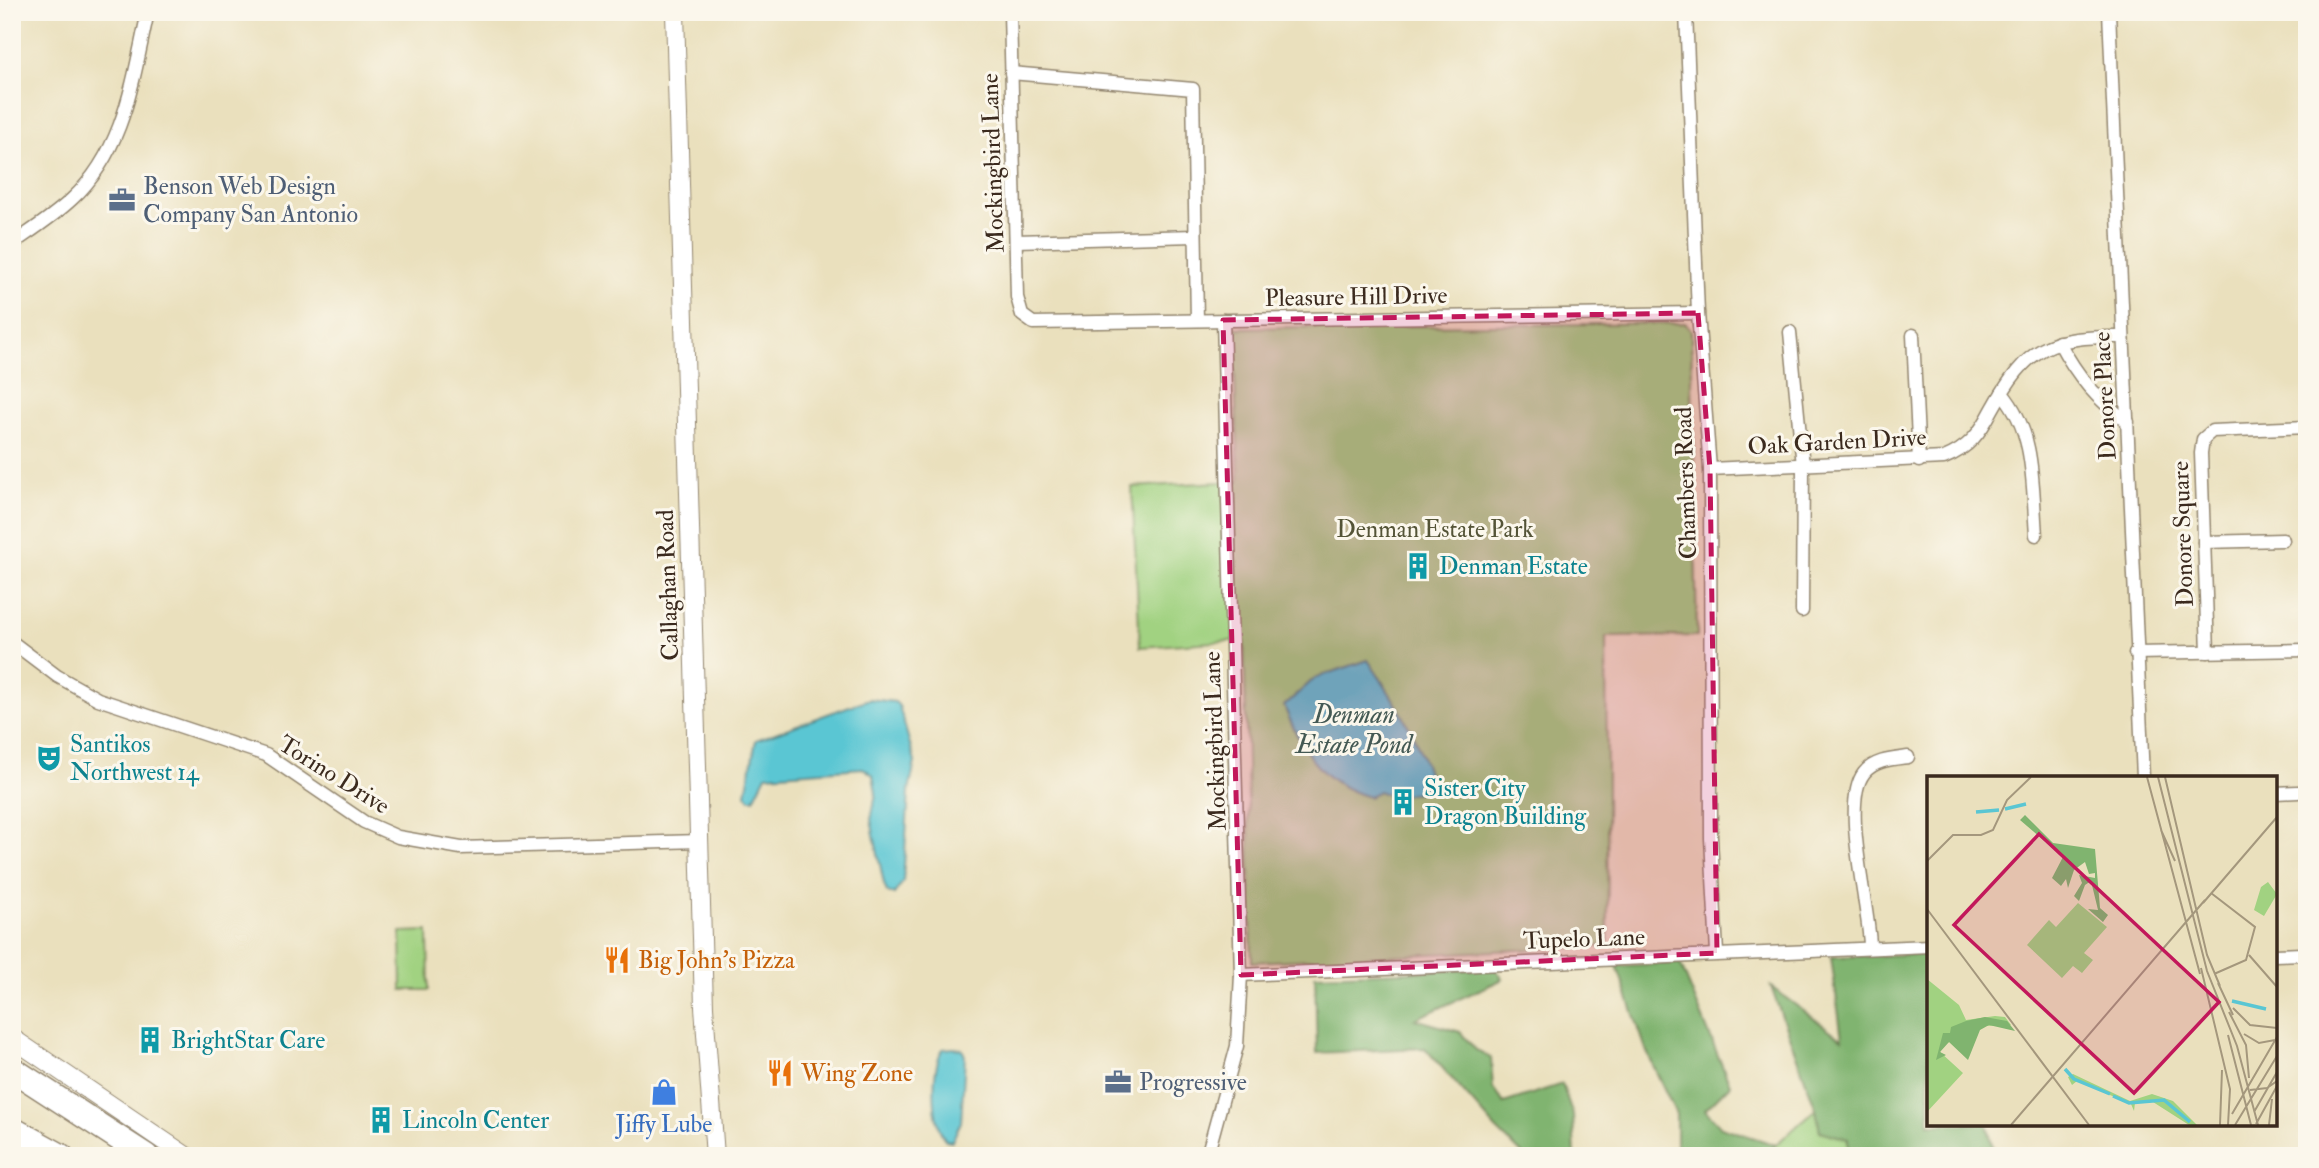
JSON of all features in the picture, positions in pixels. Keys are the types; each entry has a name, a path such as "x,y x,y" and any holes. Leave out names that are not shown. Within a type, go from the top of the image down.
{"highway":[{"path":"12,1069 146,1156"},
{"path":"12,1129 61,1156"},
{"path":"12,1150 26,1156"}],"main road":[{"name":"Callaghan Road","path":"675,12 705,1007 715,1156"},
{"path":"12,1038 186,1156"}],"street":[{"path":"12,244 74,197 115,139 124,120 148,12"},
{"name":"Mockingbird Lane","path":"1010,12 1016,241 1021,311"},
{"name":"Chambers Road","path":"1685,12 1698,313 1710,469 1711,838 1717,953"},
{"name":"Donore Place","path":"2109,12 2143,776"},
{"path":"1012,73 1193,89 1198,320"},
{"path":"1016,241 1195,236"},
{"name":"Pleasure Hill Drive","path":"1021,311 1027,320 1047,324 1698,313"},
{"name":"Mockingbird Lane","path":"1207,1156 1237,1046 1241,975 1223,320"},
{"path":"1790,332 1802,466 1802,611"},
{"path":"1913,335 1919,461"},
{"name":"Oak Garden Drive","path":"1710,469 1944,458 1964,449 1983,428 2010,378 2030,358 2059,342 2090,337 2122,337"},
{"path":"2059,342 2075,373 2102,402 2128,422"},
{"path":"2002,393 2014,407 2027,434 2036,535"},
{"name":"Donore Square","path":"2208,652 2201,453 2207,434 2224,429 2307,427"},
{"path":"2204,542 2283,540"},
{"name":"Torino Drive","path":"12,642 57,676 98,699 266,755 364,822 398,837 461,848 700,841"},
{"path":"2136,653 2307,650"},
{"path":"1870,947 1868,912 1858,876 1857,785 1865,771 1879,762 1908,757"},
{"path":"2277,793 2298,792"},
{"name":"Tupelo Lane","path":"1241,975 1927,946"},
{"path":"2277,956 2301,954"}],"highlighted area":[{"path":"1698,313 1710,469 1717,953 1241,975 1223,320"}],"green space":[{"name":"Denman Estate Park","path":"1685,323 1691,330 1697,636 1606,637 1608,946 1252,962 1244,640 1140,647 1132,487 1239,481 1233,328"},
{"path":"428,931 429,990 402,990 401,932"},
{"path":"1927,954 1927,1126 1988,1126 1995,1156 1849,1156 1848,1139 1820,1131 1816,1109 1771,987 1842,1039 1831,957"},
{"path":"1680,963 1730,1085 1705,1110 1721,1127 1776,1145 1763,1156 1676,1156 1676,1114 1647,1052 1617,966"},
{"path":"1495,969 1503,979 1415,1019 1460,1032 1476,1050 1491,1058 1493,1088 1504,1103 1562,1084 1573,1115 1575,1156 1524,1156 1496,1129 1425,1048 1317,1053 1315,975"},
{"path":"1816,1109 1820,1131 1848,1139 1849,1156 1763,1156"}],"water":[{"name":"Denman Estate Pond","path":"1368,660 1412,732 1430,780 1423,791 1393,797 1378,791 1369,797 1337,783 1314,763 1284,706 1315,678"},
{"path":"869,699 895,702 899,706 915,762 909,791 903,882 894,894 887,892 884,884 871,820 876,793 873,775 863,768 766,775 754,799 750,799 746,794 756,740"},
{"path":"943,1049 962,1049 965,1056 961,1122 952,1141 946,1140 941,1133 934,1095 939,1057"}],"place":[{"name":"Benson Web Design Company San Antonio","path":"122,200"},
{"name":"Denman Estate","path":"1418,566"},
{"name":"Santikos Northwest 14","path":"49,758"},
{"name":"Sister City Dragon Building","path":"1403,802"},
{"name":"Big John's Pizza","path":"617,960"},
{"name":"BrightStar Care","path":"150,1040"},
{"name":"Wing Zone","path":"780,1073"},
{"name":"Progressive","path":"1118,1082"},
{"name":"Jiffy Lube","path":"664,1092"},
{"name":"Lincoln Center","path":"381,1120"}]}
